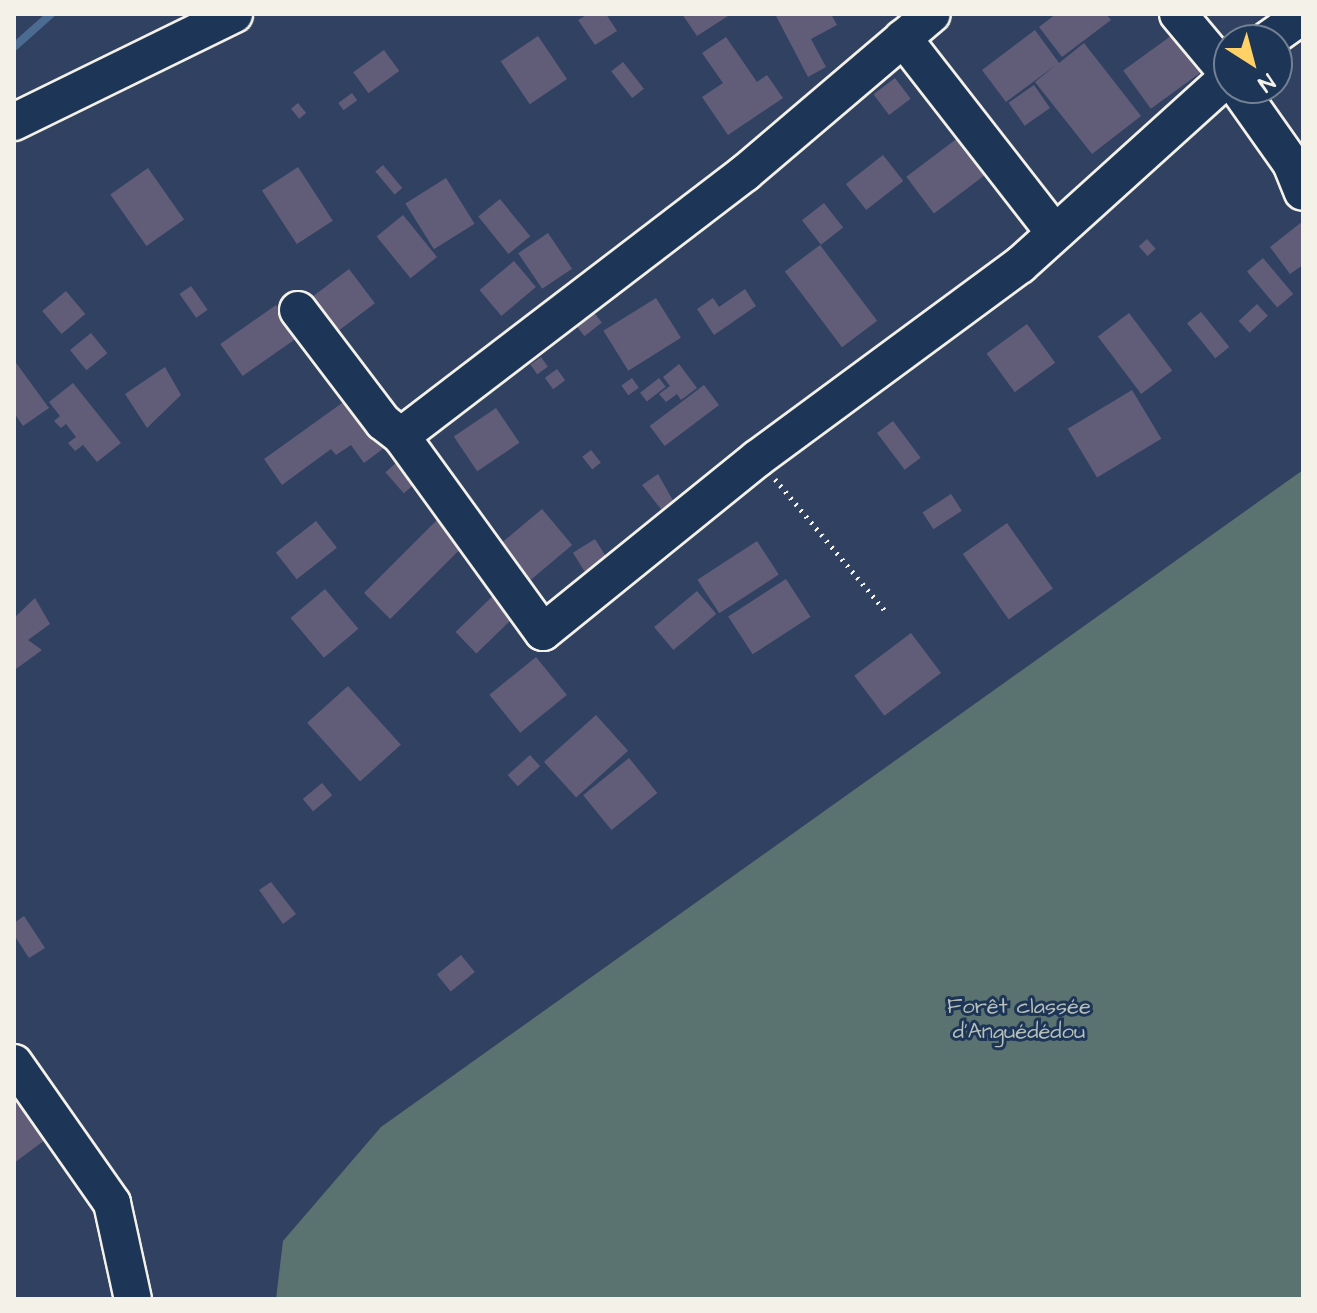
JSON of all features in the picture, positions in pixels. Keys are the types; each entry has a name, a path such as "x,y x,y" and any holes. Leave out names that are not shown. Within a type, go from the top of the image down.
{"street":[{"path":"14,122 234,14"},
{"path":"401,436 745,173 932,14"},
{"path":"1178,14 1213,57"},
{"path":"903,38 1055,233"},
{"path":"298,310 383,422 401,436 543,632 758,458 1055,233 1213,90"},
{"path":"1249,104 1291,163 1303,192"},
{"path":"14,1063 112,1203 133,1299"}],"path":[{"path":"758,458 887,613"}],"green space":[{"name":"Forêt classée d’Anguédédou","path":"1303,470 1303,1299 276,1299 283,1241 381,1127"}],"building":[{"path":"588,14 606,14 617,31 595,45 578,20"},
{"path":"682,14 726,14 728,16 697,36"},
{"path":"775,14 831,14 837,25 811,39 826,67 808,77"},
{"path":"1056,14 1106,14 1111,20 1062,57 1039,27"},
{"path":"1035,30 1059,63 1084,43 1141,116 1092,154 1035,82 1056,65 1006,102 982,70"},
{"path":"1175,33 1203,71 1151,109 1123,71"},
{"path":"538,36 567,79 530,104 501,61"},
{"path":"726,37 757,82 767,75 783,98 728,135 702,97 723,83 702,53"},
{"path":"384,50 399,71 369,93 353,72"},
{"path":"623,62 644,89 632,98 611,71"},
{"path":"895,78 911,99 889,115 873,94"},
{"path":"1034,85 1050,108 1025,126 1009,103"},
{"path":"352,93 357,100 344,110 338,103"},
{"path":"298,103 306,113 299,119 291,109"},
{"path":"959,137 987,174 934,213 906,177"},
{"path":"883,155 903,181 866,210 846,184"},
{"path":"383,165 402,188 395,194 375,171"},
{"path":"298,167 333,221 297,244 262,190"},
{"path":"148,168 184,220 146,246 110,194"},
{"path":"446,178 475,224 434,249 405,203"},
{"path":"500,199 530,236 508,254 478,217"},
{"path":"824,203 843,227 821,245 802,220"},
{"path":"403,215 437,257 411,278 377,236"},
{"path":"1303,221 1303,265 1290,274 1270,247"},
{"path":"548,233 572,269 542,289 518,253"},
{"path":"1147,239 1156,249 1148,256 1139,246"},
{"path":"820,245 877,321 842,347 785,271"},
{"path":"1263,258 1293,294 1277,308 1247,271"},
{"path":"514,261 536,287 501,316 480,290"},
{"path":"349,269 375,303 333,335 307,301"},
{"path":"191,286 208,310 196,318 180,294"},
{"path":"745,289 756,306 714,335 697,309 713,298 719,307"},
{"path":"66,291 85,314 62,334 42,311"},
{"path":"656,298 681,338 628,371 603,331"},
{"path":"1257,304 1268,316 1250,333 1239,321"},
{"path":"276,305 298,337 243,376 220,344"},
{"path":"592,310 602,323 585,336 575,324"},
{"path":"1201,312 1229,347 1215,358 1187,323"},
{"path":"1129,313 1172,371 1141,394 1098,336"},
{"path":"1027,324 1055,363 1015,392 987,353"},
{"path":"91,333 107,353 86,370 70,350"},
{"path":"541,357 548,367 537,374 530,364"},
{"path":"14,360 49,408 23,426 14,413"},
{"path":"679,364 697,388 681,400 677,394 666,402 659,394 670,386 663,377"},
{"path":"165,367 181,395 147,428 125,394"},
{"path":"557,369 565,380 553,389 545,378"},
{"path":"632,378 639,388 628,395 621,385"},
{"path":"659,378 666,387 647,401 640,393"},
{"path":"73,383 121,443 97,462 83,445 75,451 68,443 76,437 66,424 61,428 54,421 60,416 49,402"},
{"path":"704,385 719,405 665,446 650,426"},
{"path":"1132,390 1161,439 1097,477 1068,429"},
{"path":"349,398 384,448 364,463 351,445 336,455 331,449 282,485 264,459"},
{"path":"496,408 519,443 477,471 454,437"},
{"path":"893,421 921,458 905,470 877,433"},
{"path":"591,450 601,463 592,469 582,457"},
{"path":"396,463 414,484 404,493 385,472"},
{"path":"658,474 675,504 664,513 642,485"},
{"path":"951,494 962,511 933,529 922,513"},
{"path":"542,509 572,545 529,582 498,546"},
{"path":"439,518 465,544 390,619 364,593"},
{"path":"316,521 337,548 297,579 276,552"},
{"path":"1007,523 1053,589 1009,620 963,554"},
{"path":"595,539 607,558 585,571 573,553"},
{"path":"757,541 779,575 719,613 697,580"},
{"path":"786,579 811,617 753,654 728,617"},
{"path":"325,589 358,629 324,658 291,618"},
{"path":"498,591 519,613 476,654 456,632"},
{"path":"697,591 716,614 673,650 654,627"},
{"path":"35,598 50,624 28,640 42,650 16,669 14,618"},
{"path":"911,633 941,673 884,716 854,676"},
{"path":"536,657 567,695 520,733 489,695"},
{"path":"348,686 401,745 360,782 307,723"},
{"path":"596,715 628,751 576,798 544,762"},
{"path":"530,755 540,766 518,786 508,775"},
{"path":"629,758 657,793 611,830 583,795"},
{"path":"322,783 332,795 313,811 303,799"},
{"path":"271,882 296,914 283,924 259,890"},
{"path":"24,916 45,948 29,958 14,935 14,923"},
{"path":"461,955 475,972 451,992 437,975"},
{"path":"14,1094 45,1140 14,1163"}],"waterway":[{"path":"14,47 51,14"}]}
